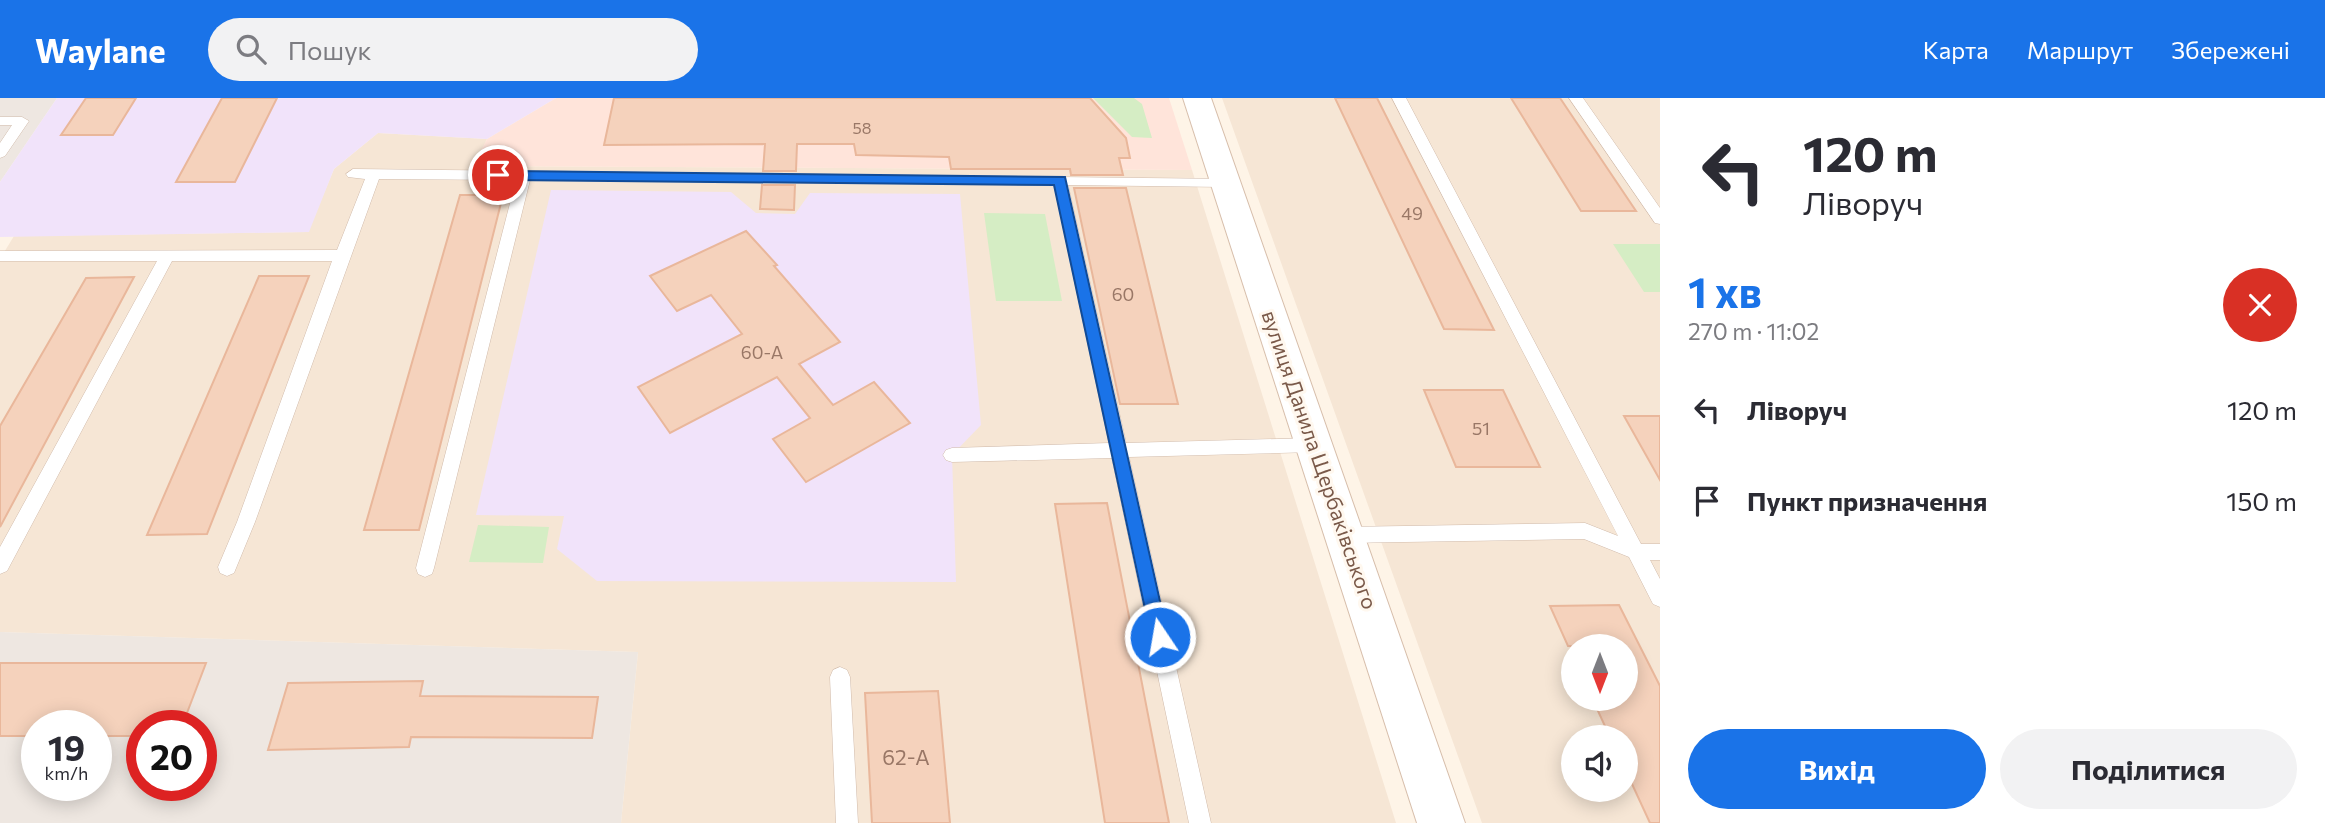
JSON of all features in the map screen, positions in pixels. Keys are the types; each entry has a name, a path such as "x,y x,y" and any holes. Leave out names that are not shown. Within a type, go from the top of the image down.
{"main road":[{"name":"вулиця Данила Щербаківського","path":"1197,98 1441,823"}],"lane":[{"path":"1399,98 1660,598"},
{"path":"1576,98 1660,219"},
{"path":"0,121 22,121 0,153"},
{"path":"353,174 1225,182"},
{"path":"227,567 374,174"},
{"path":"425,568 524,176"},
{"path":"1060,180 1200,823"},
{"path":"0,256 342,255"},
{"path":"0,565 168,256"},
{"path":"952,455 1314,445"},
{"path":"1344,536 1585,531 1637,552 1660,552"},
{"path":"840,677 847,823"}],"shaded area":[{"path":"0,98 57,98 0,182"},
{"path":"57,98 556,98 487,139 378,133 334,169 309,232 0,237 0,182"},
{"path":"556,98 1169,98 1192,170 473,166 487,139"},
{"path":"1222,98 1660,98 1660,823 1482,823"},
{"path":"378,133 487,139 474,166 1192,170 1396,823 621,823 638,652 0,632 0,259 14,236 308,232 334,169"},
{"path":"551,190 731,192 756,213 795,214 810,193 960,194 981,425 952,455 956,582 597,581 557,549 564,516 476,515"},
{"path":"0,632 638,652 621,823 0,823"}],"green space":[{"path":"1093,98 1134,98 1142,104 1152,138 1132,137"},
{"path":"984,213 1045,214 1062,301 996,301"},
{"path":"1613,244 1660,244 1660,292 1644,292"},
{"path":"478,525 549,527 543,563 469,562"}],"building":[{"path":"86,98 136,98 113,135 61,135"},
{"path":"222,98 277,98 235,182 176,182"},
{"path":"614,98 1090,98 1126,138 1130,158 1119,158 1123,175 1071,175 1070,169 951,169 949,157 856,155 854,144 797,144 796,171 763,171 765,144 604,145"},
{"path":"1335,98 1377,98 1494,330 1444,329"},
{"path":"1511,98 1560,98 1636,211 1581,211"},
{"path":"762,185 795,185 794,210 760,209"},
{"path":"1074,188 1126,188 1178,404 1120,404"},
{"path":"460,195 503,195 419,530 364,530"},
{"path":"746,231 840,342 799,364 833,405 874,382 910,423 806,482 773,439 810,418 777,377 670,433 638,387 742,334 711,295 677,311 650,276"},
{"path":"259,276 309,276 207,534 147,535"},
{"path":"134,277 0,527 0,426 86,278"},
{"path":"1424,390 1503,390 1540,467 1456,467"},
{"path":"1624,416 1660,416 1660,480"},
{"path":"1107,503 1169,823 1105,823 1055,504"},
{"path":"1619,605 1634,634 1563,634 1550,606"},
{"path":"1638,643 1660,686 1660,823 1650,823 1638,797 1638,725 1604,725 1598,711 1638,711"},
{"path":"0,663 206,663 188,710 126,710 126,736 112,736 112,710 21,710 21,736 0,736"},
{"path":"423,681 420,696 598,697 592,738 411,737 409,747 268,750 288,683"},
{"path":"938,691 950,823 872,823 865,693"}],"route":[{"path":"498,175 1060,180 1160,637"}]}
